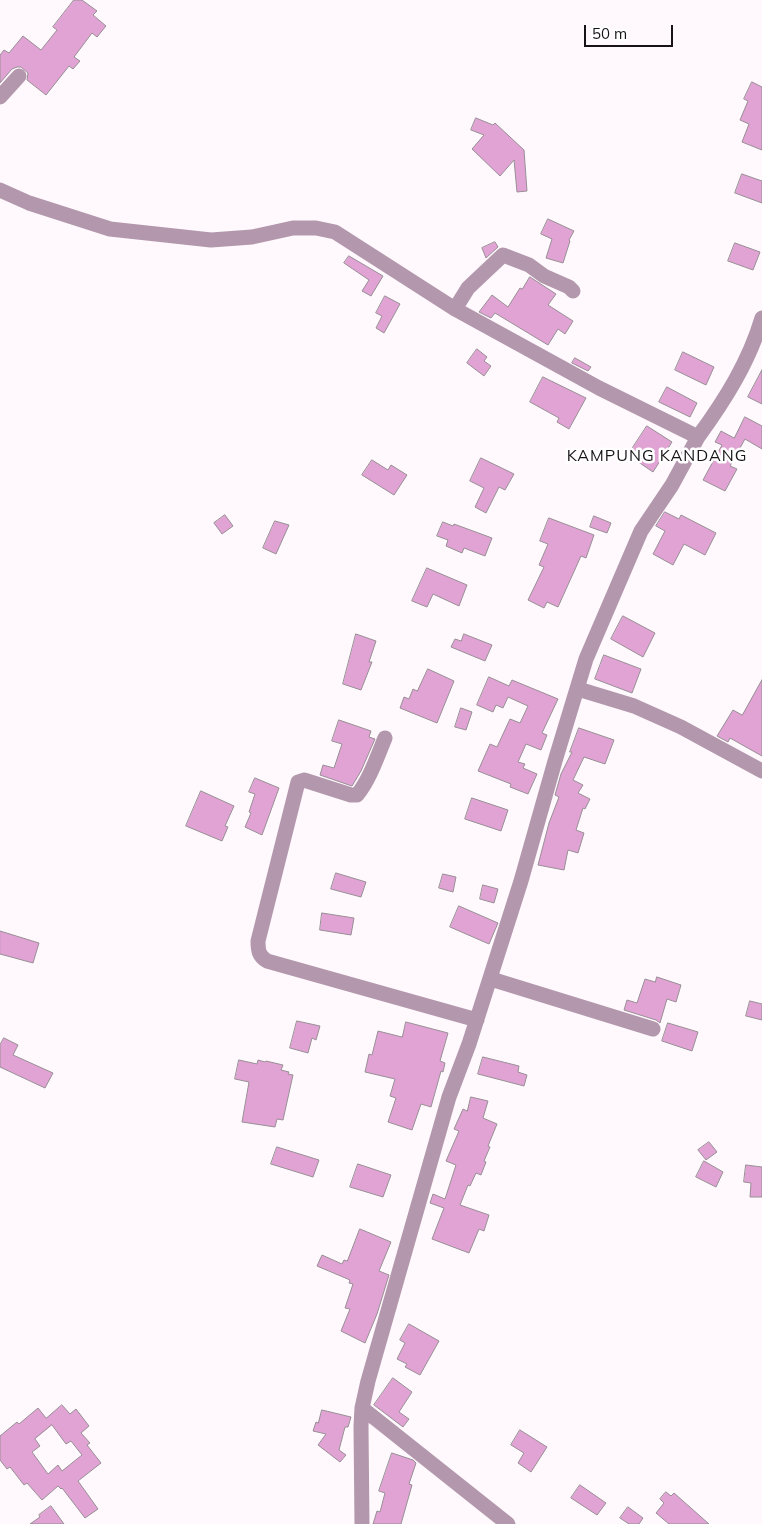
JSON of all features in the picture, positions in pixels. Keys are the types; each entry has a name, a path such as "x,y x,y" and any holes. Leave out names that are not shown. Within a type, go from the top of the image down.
{"street":[{"path":"0,98 19,76"},
{"path":"0,190 28,203 110,229 212,240 252,237 293,228 316,228 335,232 455,310 590,384 698,437"},
{"path":"455,310 468,288 503,255 529,265 544,276 569,287 573,291"},
{"path":"362,1524 361,1426 362,1408 368,1381 429,1163 449,1097 491,978 586,659 641,531 672,485 698,437 732,388 761,326"},
{"path":"578,689 634,706 681,727 762,771"},
{"path":"385,738 362,789 357,795 351,795 304,780 298,782 258,950 267,962 476,1020"},
{"path":"491,978 652,1029"},
{"path":"362,1408 508,1524"}],"building":[{"path":"74,0 82,0 97,11 93,15 106,26 97,37 92,33 74,57 80,61 73,69 69,66 46,95 27,80 28,73 21,67 12,69 0,83 0,55 4,50 9,53 23,36 41,50 57,30 53,27"},
{"path":"752,82 762,87 762,150 742,142 749,124 740,120 748,101 744,99"},
{"path":"476,118 493,125 495,123 524,150 527,191 517,192 514,160 500,176 472,149 484,135 471,130"},
{"path":"742,174 762,181 762,203 735,193"},
{"path":"548,219 574,231 569,240 563,263 546,258 552,239 541,234"},
{"path":"495,242 498,247 486,258 482,248"},
{"path":"735,243 760,252 753,270 728,261"},
{"path":"349,256 383,276 371,296 362,291 369,280 344,263"},
{"path":"530,277 556,294 548,305 573,321 565,334 558,329 548,345 495,313 491,318 479,312 492,295 508,307 520,288 522,289"},
{"path":"385,296 400,304 384,333 376,328 382,316 376,313"},
{"path":"477,349 487,357 484,361 491,366 484,376 467,363"},
{"path":"683,352 714,367 706,385 675,370"},
{"path":"575,358 591,367 588,371 572,363"},
{"path":"762,370 762,404 748,397"},
{"path":"543,377 586,398 569,429 557,422 559,418 530,402"},
{"path":"667,387 697,403 690,417 659,402"},
{"path":"745,417 762,426 762,449 745,439 730,466 737,469 725,491 703,480 722,445 715,442 721,431 734,438"},
{"path":"647,426 672,442 653,472 628,455"},
{"path":"481,458 514,474 505,490 499,487 486,513 475,507 484,488 470,481"},
{"path":"372,460 388,470 391,465 407,475 394,495 362,475"},
{"path":"665,512 679,519 681,515 716,533 705,555 684,544 673,565 653,554 665,531 656,526"},
{"path":"225,515 233,526 222,534 214,523"},
{"path":"594,516 611,523 607,533 590,527"},
{"path":"549,518 594,535 586,558 581,556 558,607 547,602 544,608 528,600 544,567 539,565 548,544 540,541"},
{"path":"275,521 289,525 276,554 263,548"},
{"path":"443,522 453,526 454,524 492,538 485,556 464,548 462,553 446,546 448,540 437,536"},
{"path":"427,568 467,585 459,606 433,594 427,607 412,601"},
{"path":"623,616 655,633 643,657 611,639"},
{"path":"356,634 376,641 369,662 372,662 361,690 343,684"},
{"path":"464,634 492,645 485,661 451,647 455,639 461,641"},
{"path":"604,655 641,669 632,693 595,679"},
{"path":"428,669 454,681 437,723 400,708 404,697 409,699 413,689 417,691"},
{"path":"489,677 509,686 512,680 558,699 542,733 547,735 541,750 526,744 518,762 525,764 523,768 537,774 528,794 510,787 511,784 478,771 490,744 497,747 510,719 520,723 528,706 508,697 503,708 496,705 493,712 477,705"},
{"path":"762,680 762,756 730,738 728,742 717,736 733,710 742,715"},
{"path":"461,708 472,712 466,730 455,727"},
{"path":"339,720 371,731 369,737 375,739 352,786 320,775 323,765 334,768 342,744 332,741"},
{"path":"579,728 614,740 605,764 584,757 573,780 583,785 578,793 590,799 585,809 583,808 576,830 584,833 578,853 568,850 564,870 538,865 549,823 559,797 555,795 561,774 572,752 570,752"},
{"path":"255,778 279,788 262,835 245,827 251,813 249,812 255,794 249,792"},
{"path":"201,791 234,806 225,826 228,827 222,841 186,826"},
{"path":"472,798 508,810 501,831 465,819"},
{"path":"336,873 366,882 361,897 331,889"},
{"path":"443,874 456,877 453,892 439,888"},
{"path":"483,885 498,889 494,903 480,899"},
{"path":"459,906 498,923 489,944 450,927"},
{"path":"322,913 354,918 351,935 320,930"},
{"path":"0,931 39,943 33,963 0,954"},
{"path":"657,977 681,985 676,1002 667,999 660,1023 624,1010 627,1000 637,1003 645,979 655,982"},
{"path":"750,1001 762,1004 762,1020 746,1016"},
{"path":"297,1021 320,1026 316,1040 312,1038 308,1053 290,1048"},
{"path":"406,1022 448,1033 440,1061 445,1063 443,1072 441,1071 431,1107 421,1104 412,1130 388,1122 396,1098 390,1096 395,1079 365,1072 369,1054 372,1055 378,1031 402,1037"},
{"path":"668,1023 698,1032 692,1051 662,1041"},
{"path":"4,1038 18,1045 13,1055 53,1073 45,1088 0,1067 0,1045"},
{"path":"483,1057 519,1066 518,1072 527,1075 524,1086 478,1074"},
{"path":"239,1060 257,1064 258,1060 283,1065 281,1070 293,1075 283,1120 277,1119 275,1127 242,1122 249,1082 235,1079"},
{"path":"471,1097 488,1101 483,1118 497,1124 488,1146 490,1147 481,1175 476,1173 470,1186 468,1185 460,1205 489,1215 484,1231 479,1229 469,1253 432,1239 444,1208 430,1203 433,1194 445,1199 456,1165 446,1161 459,1131 454,1129 463,1109 467,1111"},
{"path":"709,1142 717,1152 706,1160 698,1150"},
{"path":"277,1147 319,1160 313,1177 271,1164"},
{"path":"704,1161 723,1172 716,1187 696,1177"},
{"path":"358,1164 391,1175 383,1197 350,1187"},
{"path":"746,1165 762,1167 762,1197 750,1197 751,1183 744,1182"},
{"path":"360,1229 391,1242 379,1271 389,1275 377,1314 365,1343 341,1331 350,1309 345,1308 353,1284 349,1283 350,1280 317,1266 322,1255 342,1264 344,1260 347,1261"},
{"path":"409,1324 439,1341 420,1375 405,1367 407,1364 397,1359 405,1343 400,1340"},
{"path":"393,1378 412,1392 399,1412 409,1419 403,1427 374,1405"},
{"path":"62,1405 70,1414 76,1409 89,1426 81,1433 90,1443 87,1445 101,1463 78,1481 98,1509 85,1518 62,1488 58,1486 42,1500 27,1483 24,1485 10,1467 7,1469 0,1460 0,1436 17,1422 19,1424 38,1408 46,1418","holes":["52,1425 66,1444 71,1441 82,1455 62,1471 58,1465 48,1474 32,1452 40,1446 35,1439"]},
{"path":"322,1410 351,1417 348,1427 345,1427 339,1450 346,1455 340,1462 318,1445 326,1434 313,1431"},
{"path":"520,1430 547,1447 531,1472 518,1463 524,1453 511,1445"},
{"path":"392,1453 413,1460 416,1463 409,1484 412,1485 401,1524 373,1524 377,1511 380,1512 385,1493 379,1491"},
{"path":"580,1485 606,1503 597,1515 571,1498"},
{"path":"666,1492 671,1496 674,1493 709,1524 669,1524 656,1513 664,1503 660,1499"},
{"path":"51,1506 64,1524 30,1524 40,1517 39,1515"},
{"path":"628,1507 643,1518 639,1524 629,1524 620,1518"}],"district":[{"name":"KAMPUNG KANDANG","path":"657,456"}]}
